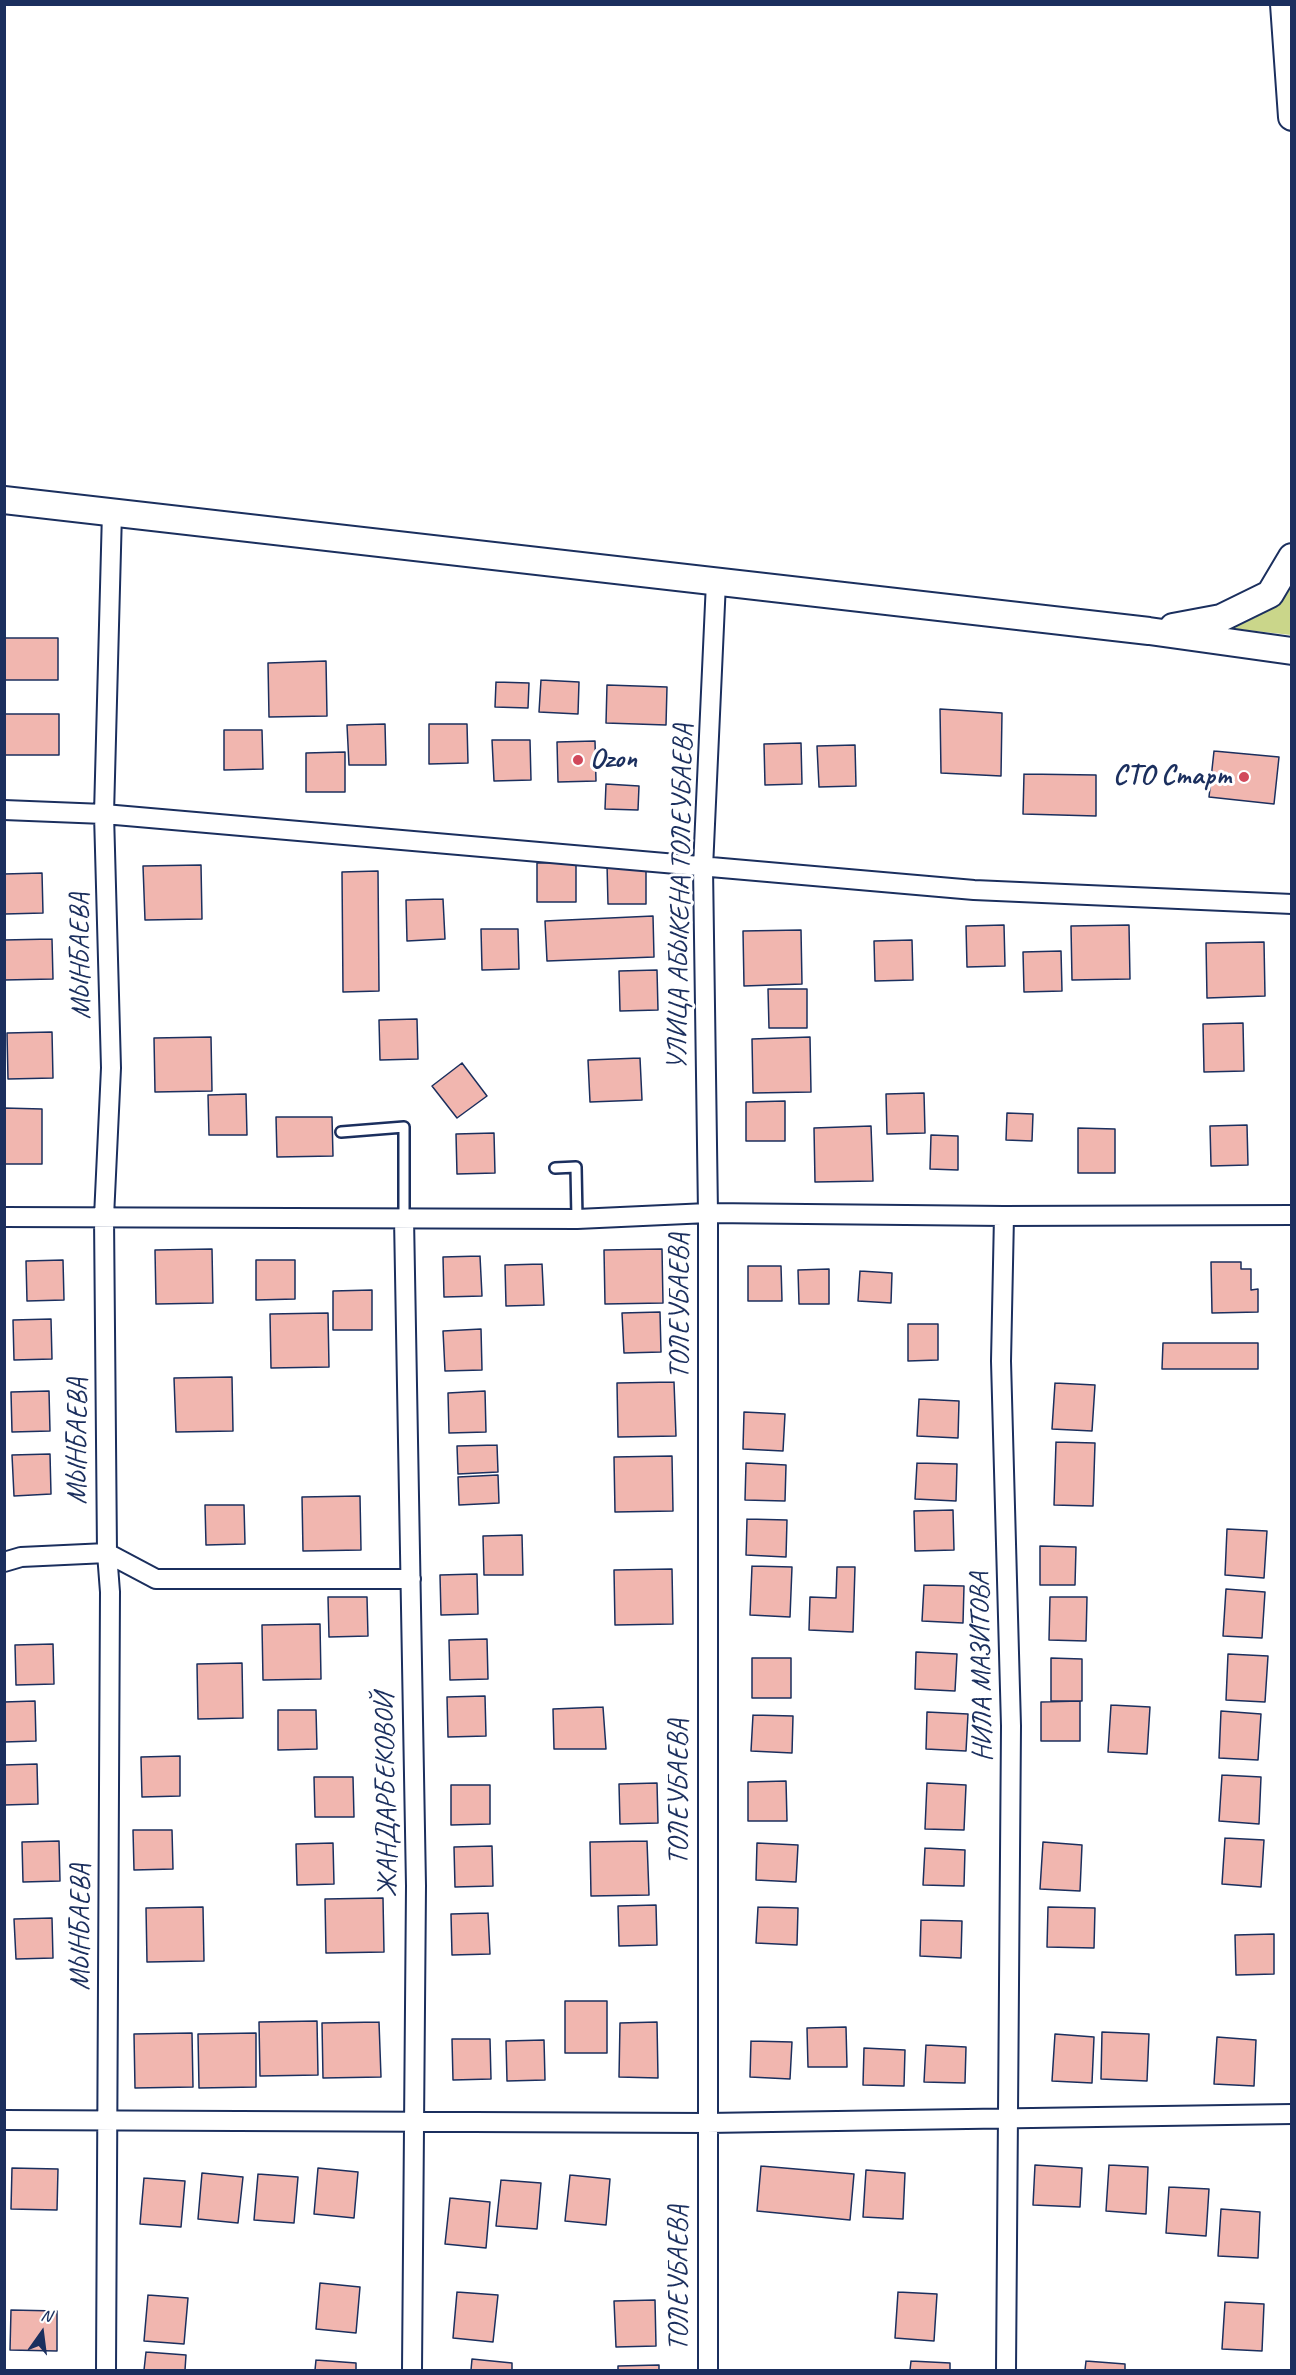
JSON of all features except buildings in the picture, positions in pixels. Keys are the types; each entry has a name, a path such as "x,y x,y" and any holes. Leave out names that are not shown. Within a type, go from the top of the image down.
{"main road":[{"path":"1284,4 1292,117"},
{"path":"4,501 1149,632 1292,651"},
{"path":"1149,632 1221,618 1269,594 1292,557"}],"street":[{"name":"МЫНБАЕВА","path":"106,2370 110,1592 107,1553 104,1217 111,1068 104,814 112,512"},
{"name":"УЛИЦА АБЫКЕНА ТОЛЕУБАЕВА","path":"708,1213 703,868 716,582"},
{"path":"4,810 104,814 974,890 1292,904"},
{"path":"4,1217 577,1219 708,1213 1004,1216 1292,1215"},
{"name":"ТОЛЕУБАЕВА","path":"708,1213 706,2123 708,2370"},
{"name":"НИЛА МАЗИТОВА","path":"1004,1216 1000,1361 1011,1726 1006,2370"},
{"name":"ЖАНДАРБЕКОВОЙ","path":"404,1218 416,1886 412,2370"},
{"path":"4,1562 21,1557 107,1553 156,1579 411,1579"},
{"path":"4,2121 706,2123 1292,2114"}],"lane":[{"path":"341,1132 404,1127 404,1218"},
{"path":"555,1168 576,1167 577,1219"}],"green space":[{"path":"1291,583 1291,635 1228,628 1255,618 1285,595"}],"place":[{"name":"Ozon","path":"578,760"},
{"name":"СТО Старт","path":"1244,777"}]}
